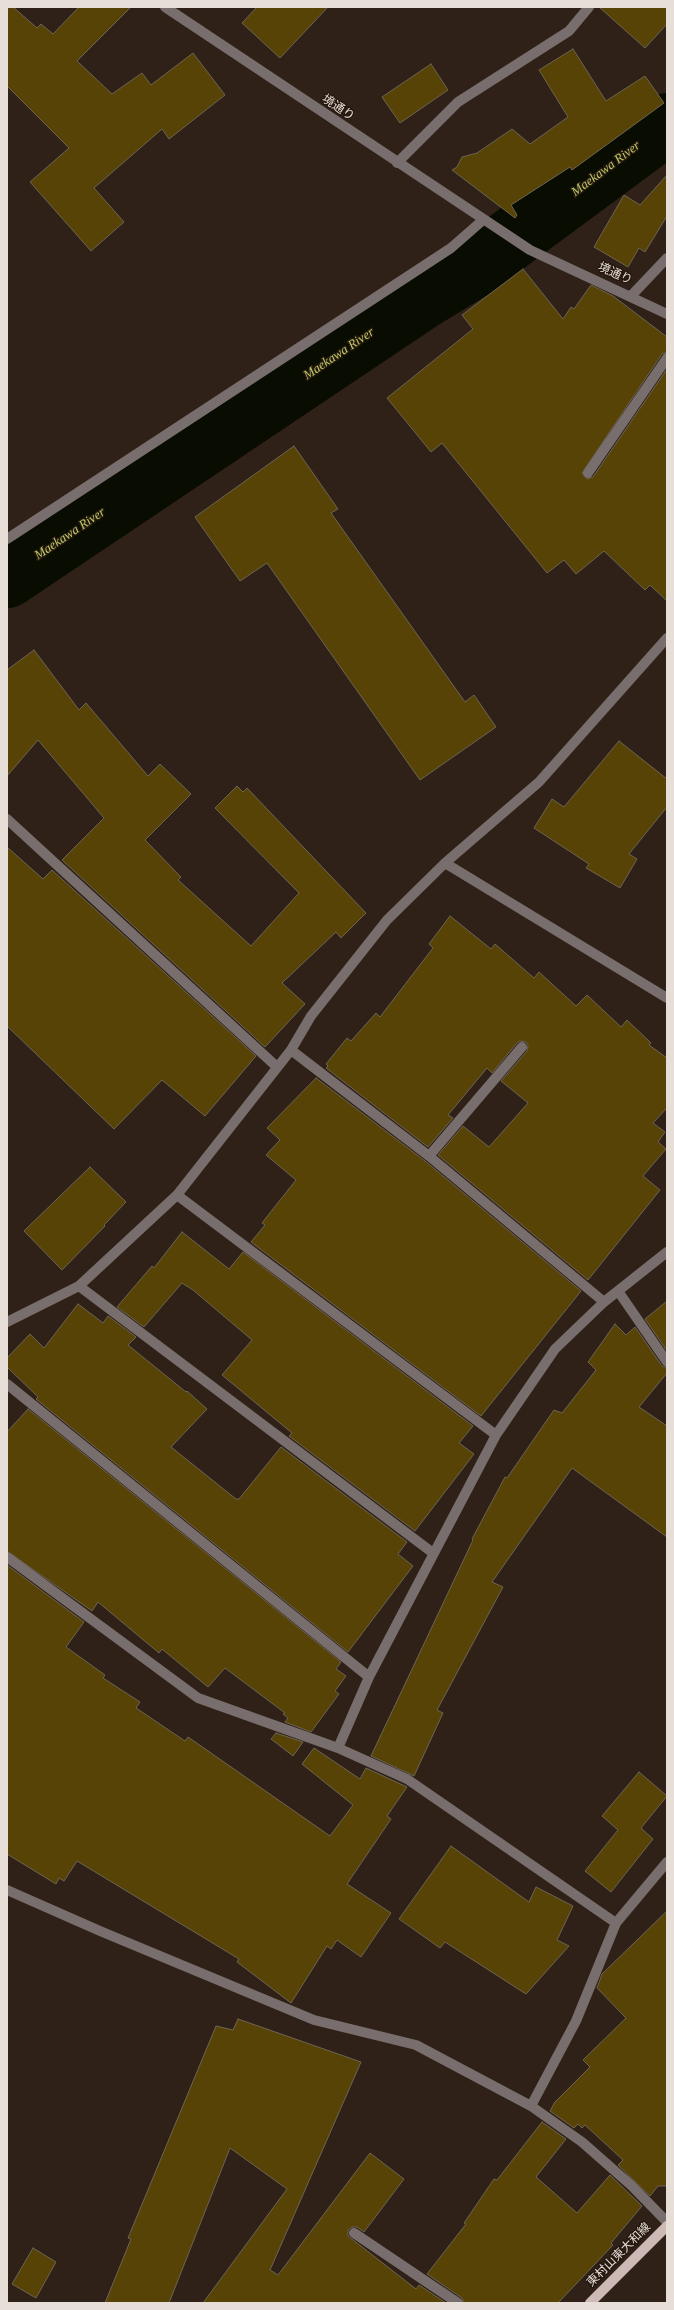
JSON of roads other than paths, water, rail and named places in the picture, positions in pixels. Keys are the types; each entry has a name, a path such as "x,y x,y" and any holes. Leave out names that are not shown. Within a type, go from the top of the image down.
{"main road":[{"name":"東村山東大和線","path":"590,2303 667,2226"}],"street":[{"path":"397,164 458,102 569,31 589,7"},
{"name":"境通り","path":"170,8 397,164 530,250 667,314"},
{"path":"7,539 451,248 483,220"},
{"path":"631,296 667,258"},
{"path":"588,473 667,358"},
{"path":"7,1322 79,1286 177,1195 290,1050 310,1016 387,920 445,863 539,782 667,638"},
{"path":"7,819 277,1067"},
{"path":"445,863 667,998"},
{"path":"429,1156 522,1047"},
{"path":"290,1050 429,1156 604,1302"},
{"path":"177,1195 496,1435"},
{"path":"338,1748 370,1678 433,1553 496,1435 555,1349 604,1302 667,1252"},
{"path":"79,1286 433,1553"},
{"path":"618,1291 667,1362"},
{"path":"7,1384 370,1678"},
{"path":"7,1557 198,1698 338,1748 407,1779 616,1923"},
{"path":"531,2106 576,2021 616,1923 667,1862"},
{"path":"7,1890 100,1931 314,2020 416,2045 531,2106 582,2142 632,2186 667,2222"},
{"path":"354,2233 458,2303"}],"waterway":[{"name":"Maekawa River","path":"7,577 423,298 472,268 667,124"}]}
